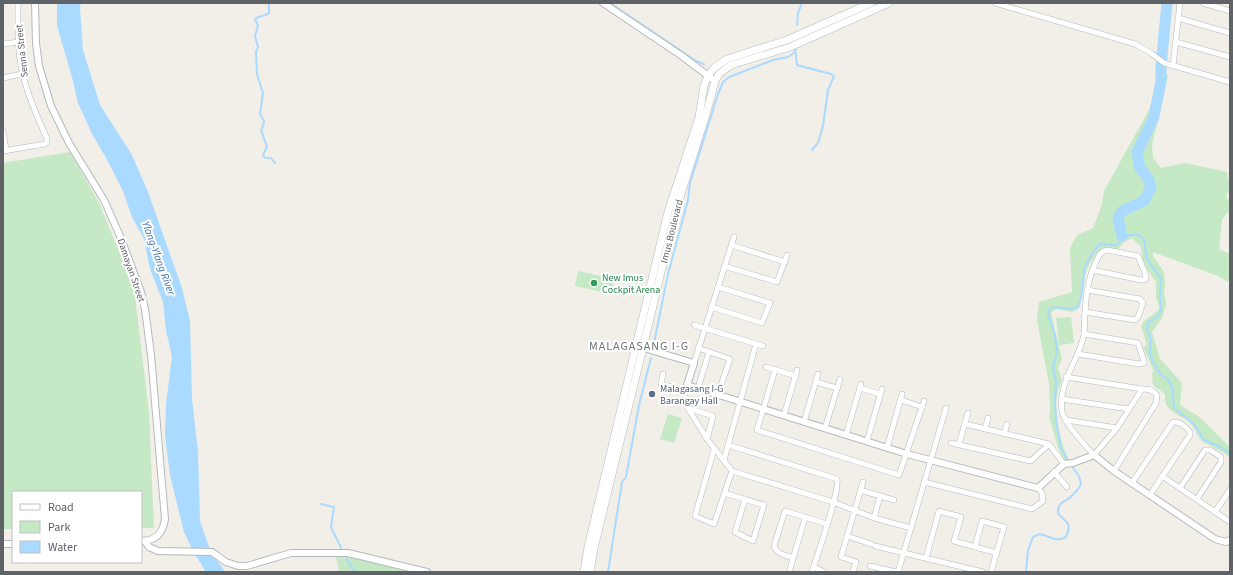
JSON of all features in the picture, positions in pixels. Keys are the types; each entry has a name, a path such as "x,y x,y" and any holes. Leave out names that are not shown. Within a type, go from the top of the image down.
{"main road":[{"name":"Imus Boulevard","path":"590,572 594,548 640,347 668,212 699,116 704,86 708,76 714,68 727,59 788,40 871,3"},
{"name":"Imus Boulevard","path":"584,572 590,539 674,213 705,118 715,81 719,74 731,65 790,47 889,3"}],"street":[{"name":"Senna Street","path":"5,151 45,144 48,142 31,101 22,74 18,3"},
{"name":"Damayan Street","path":"35,3 36,43 40,71 47,94 69,143 98,189 109,211 136,278 145,309 165,519 161,533 154,538 143,541"},
{"path":"603,3 676,52 715,81"},
{"path":"995,3 1135,44 1151,53 1164,64 1230,82"},
{"path":"1173,66 1180,3"},
{"path":"1203,3 1230,11"},
{"path":"1178,18 1230,33"},
{"path":"3,44 19,42"},
{"path":"1176,42 1230,57"},
{"path":"3,78 22,74"},
{"path":"3,131 5,151"},
{"path":"734,237 685,391 685,403 688,408 714,450 732,471 833,502 874,518 911,528"},
{"path":"731,245 785,262"},
{"path":"1092,270 1141,280 1146,278 1140,258 1136,255 1104,250 1100,254 1092,270 1087,290 1084,334 1078,354 1066,377 1061,399 1062,413 1094,455 1114,471 1214,539 1226,542 1230,540"},
{"path":"724,266 777,282 787,255"},
{"path":"711,308 762,323 770,303 718,287"},
{"path":"1085,312 1135,320 1138,317 1144,303 1140,298 1087,290"},
{"path":"694,325 763,346"},
{"path":"1078,354 1139,364 1142,364 1144,361 1140,345 1138,343 1084,334"},
{"path":"724,460 756,344"},
{"path":"640,347 694,363"},
{"path":"698,348 730,359 718,394"},
{"path":"698,388 709,352"},
{"path":"766,367 796,373 784,415"},
{"path":"775,370 757,430 899,475 923,404 902,397 887,448"},
{"path":"663,374 661,384 685,391"},
{"path":"804,422 818,374"},
{"path":"1066,377 1150,389 1157,395 1156,403 1114,471"},
{"path":"825,428 840,379"},
{"path":"816,382 837,388"},
{"path":"687,385 930,461 1038,488 1042,493 1043,501 1032,509 924,482"},
{"path":"846,435 860,386 881,392 867,442"},
{"path":"1038,488 1054,472 1068,464 1094,455 1116,428 1142,389"},
{"path":"1061,399 1129,409"},
{"path":"688,408 713,416 707,439"},
{"path":"870,566 897,572 946,408"},
{"path":"959,444 968,413"},
{"path":"985,429 988,418"},
{"path":"1066,420 1116,428"},
{"path":"1132,483 1172,423 1176,421 1188,429 1190,434 1150,495"},
{"path":"965,424 1049,444 1068,464"},
{"path":"1004,434 1007,424"},
{"path":"951,443 1031,461 1049,444"},
{"path":"728,445 837,479 833,502 813,570 824,572"},
{"path":"714,450 694,516 714,524 732,471"},
{"path":"1180,488 1205,450 1210,450 1221,457 1222,462 1197,499"},
{"path":"1054,472 1067,487"},
{"path":"1162,476 1230,522"},
{"path":"853,572 856,562 841,556 863,482"},
{"path":"860,490 894,500"},
{"path":"1215,512 1230,490"},
{"path":"724,493 745,499 764,505 753,541 735,532 745,499"},
{"path":"874,518 880,496"},
{"path":"794,558 776,552 774,546 785,511 826,524"},
{"path":"926,558 939,511 961,517 954,541 997,553"},
{"path":"790,569 805,518"},
{"path":"975,547 982,521 1004,527 991,572"},
{"path":"847,536 873,545 983,572"},
{"path":"143,541 149,547 158,551 212,552 232,565 242,566 291,553 348,553 427,572"}],"green space":[{"path":"1158,70 1165,72 1168,76 1152,145 1153,158 1161,168 1185,163 1227,172 1230,188 1226,197 1230,203 1230,210 1222,219 1219,249 1230,254 1230,275 1228,282 1218,276 1153,252 1153,256 1164,272 1166,304 1162,318 1152,332 1160,359 1182,383 1180,405 1198,416 1230,447 1230,457 1202,441 1188,421 1168,407 1165,394 1153,385 1152,373 1154,371 1143,347 1147,345 1141,326 1144,321 1159,310 1159,305 1156,298 1156,281 1145,265 1141,247 1132,238 1124,242 1118,249 1102,248 1093,259 1086,272 1078,309 1072,312 1056,309 1051,313 1062,359 1058,368 1062,380 1056,402 1060,432 1069,460 1065,461 1058,448 1049,416 1049,384 1037,320 1039,302 1072,292 1070,248 1077,235 1093,228 1101,208 1104,191 1149,110 1155,92"},
{"path":"70,152 99,203 134,288 149,413 154,528 142,528 142,491 12,491 12,529 3,529 3,163"},
{"name":"New Imus Cockpit Arena","path":"578,271 614,279 611,294 575,286"},
{"path":"1071,317 1074,343 1059,345 1056,318"},
{"path":"668,414 682,418 674,443 660,439"},
{"path":"336,557 357,558 410,572 339,572"}],"water":[{"name":"Ylang-Ylang River","path":"57,3 81,3 80,8 83,50 100,105 132,155 148,192 182,288 190,321 192,399 198,452 200,521 210,550 225,572 206,572 193,551 184,532 170,475 165,436 166,404 172,357 166,330 163,302 150,269 144,239 132,217 123,191 92,134 78,103 57,26"}],"waterway":[{"path":"269,3 269,13 255,19 258,26 255,36 258,47 256,52 257,74 263,93 260,114 264,122 261,130 267,147 263,155 265,158 271,158 275,163"},
{"path":"610,3 696,61 704,64"},
{"path":"797,25 798,13 802,3"},
{"path":"1122,236 1118,218 1122,211 1144,201 1151,187 1148,178 1140,168 1137,152 1154,117 1161,81 1167,3"},
{"path":"795,48 797,65 834,76 828,90 823,126 818,143 812,150"},
{"path":"653,348 668,274 688,200 690,183 723,82 729,77 773,60 788,57 795,52"},
{"path":"1068,461 1061,448 1056,421 1056,381 1053,367 1057,352 1055,335 1048,314 1049,310 1054,307 1069,309 1078,307 1082,294 1084,269 1095,250 1100,244 1115,245 1119,243 1122,236 1135,235 1139,235 1143,238 1148,261 1161,278 1161,311 1158,316 1148,323 1147,328 1151,340 1150,352 1152,360 1161,375 1168,379 1172,387 1174,408 1194,424 1204,440 1222,448 1230,454"},
{"path":"608,572 622,482 626,477 639,405 651,358"},
{"path":"1026,572 1028,550 1033,537 1040,534 1055,539 1062,539 1066,537 1069,528 1067,523 1058,513 1059,506 1068,499 1081,484 1079,476 1071,465"},
{"path":"321,504 334,507 331,527 342,550"},
{"path":"346,558 353,569 357,572"}],"place":[{"name":"New Imus Cockpit Arena","path":"594,283"},
{"name":"Malagasang I-G Barangay Hall","path":"652,394"}],"district":[{"name":"MALAGASANG I-G","path":"639,346"}]}
